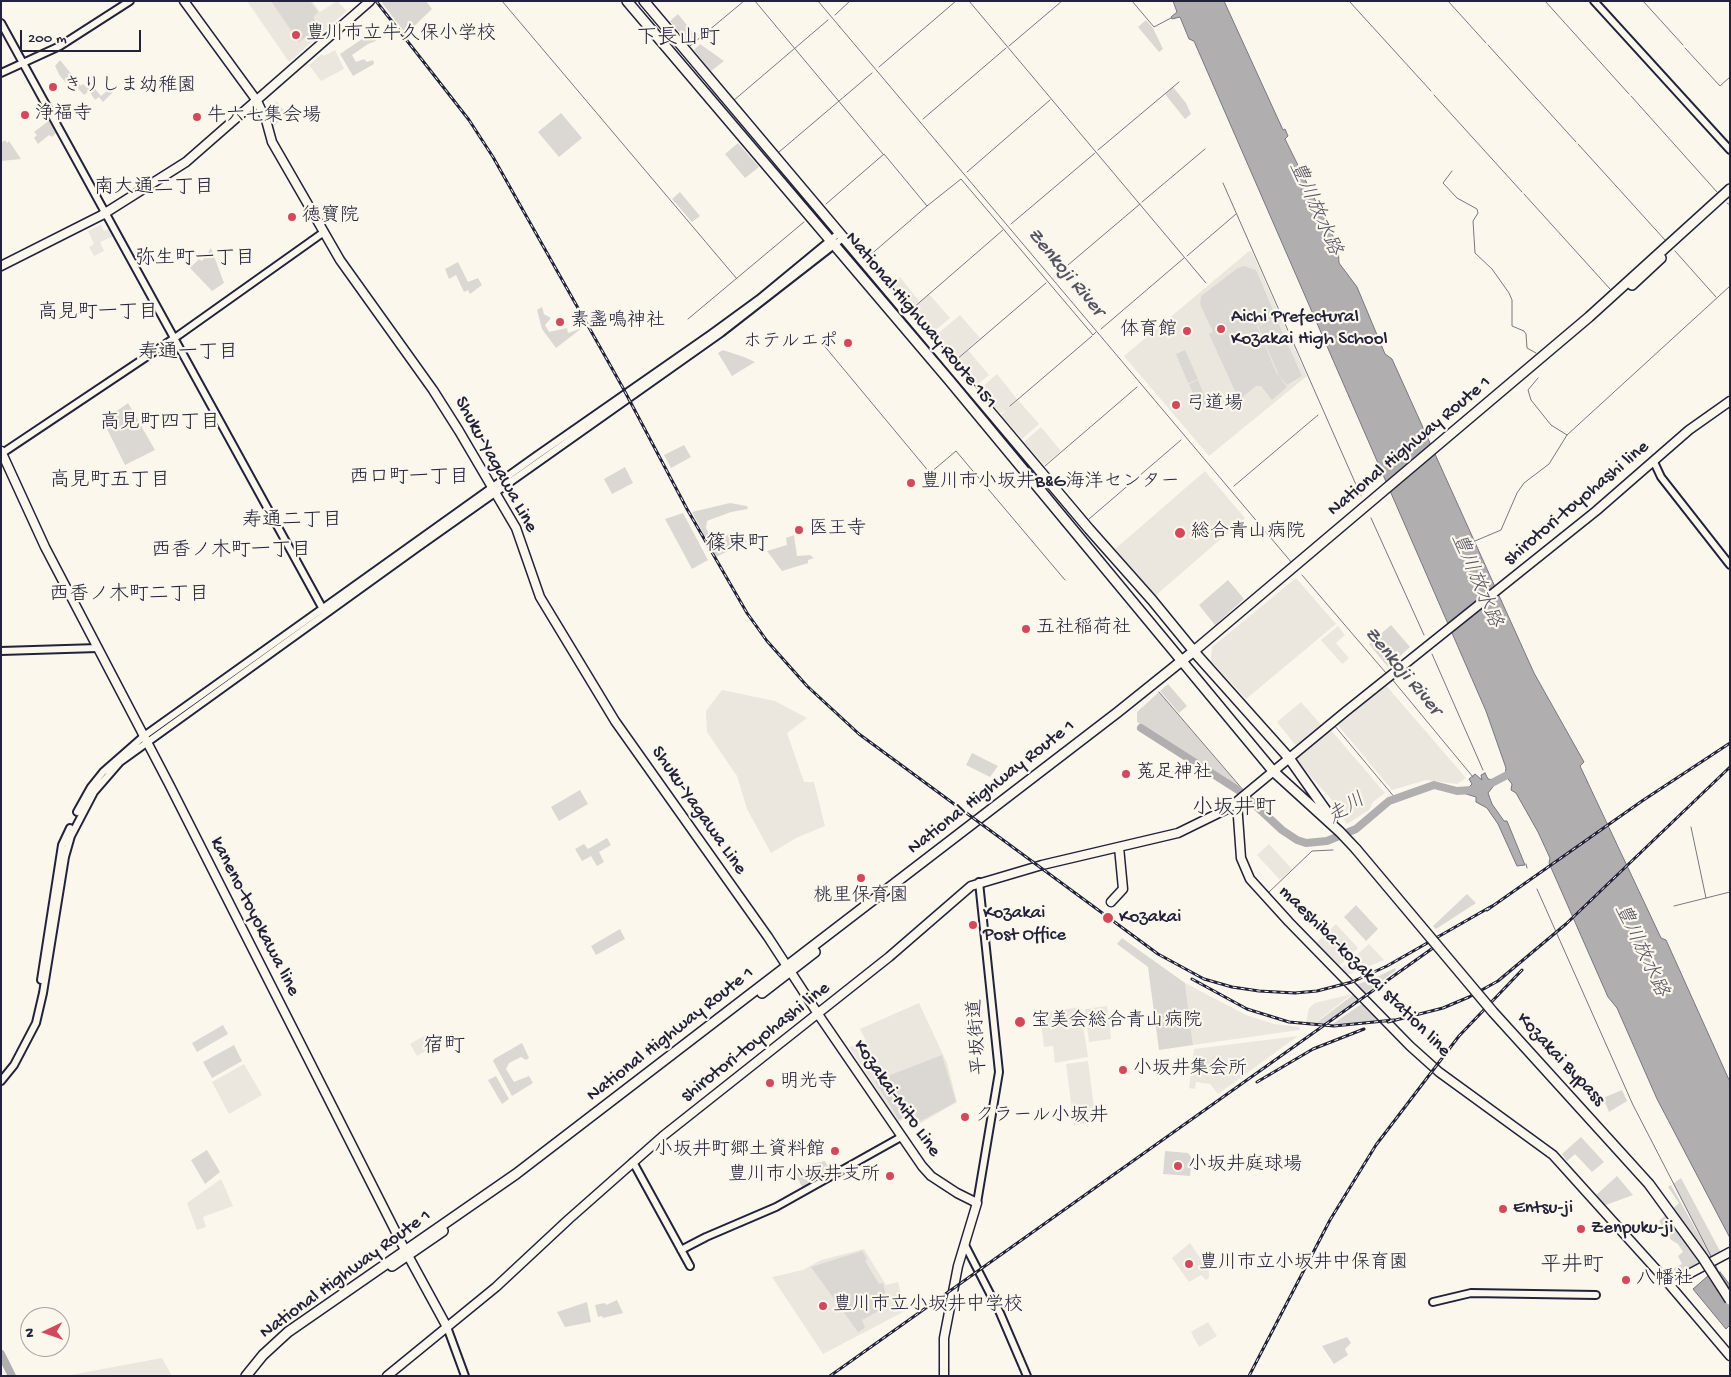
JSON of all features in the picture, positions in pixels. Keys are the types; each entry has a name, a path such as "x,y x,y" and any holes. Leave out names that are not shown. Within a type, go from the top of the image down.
{"highway":[{"name":"National Highway Route 151","path":"627,1 1184,662 1273,771 1340,832"},
{"name":"National Highway Route 151","path":"644,1 1195,653 1289,758 1340,832"},
{"name":"National Highway Route 1","path":"1440,446 1588,317 1730,189"},
{"name":"National Highway Route 1","path":"246,1376 265,1353 288,1332 517,1180 1184,662 1646,273 1730,196"},
{"name":"Kozakai Bypass","path":"1340,832 1494,1012 1611,1139 1649,1184 1703,1258 1730,1300"},
{"name":"National Highway Route 1","path":"253,1376 272,1352 300,1329 406,1253"}],"main road":[{"name":"Shuku-Yagawa Line","path":"184,1 257,100 266,120 272,142 324,232 375,312 433,390 494,490 516,528 540,597 615,721 768,937 789,970"},
{"path":"1,266 107,212 186,162 370,1"},
{"name":"shirotori-toyohashi line","path":"1237,803 1273,771 1654,462 1689,430 1730,401"},
{"name":"kaneno-toyokawa line","path":"2,453 45,547 146,739 406,1253 447,1327"},
{"path":"1111,902 1123,889 1118,847 1178,833 1197,826 1237,803"},
{"name":"maeshiba-kozakai station line","path":"1237,803 1239,849 1243,867 1250,879 1375,1012 1438,1072 1553,1154 1670,1284 1730,1356"},
{"name":"shirotori-toyohashi line","path":"447,1327 496,1287 556,1230 633,1162 734,1079 889,958 966,890 979,882 1118,847"},
{"name":"Kozakai-Mito Line","path":"789,970 922,1166 931,1176 977,1203"},
{"path":"944,1376 944,1338 965,1245 977,1203"},
{"path":"1670,1284 1728,1253"},
{"path":"387,1376 447,1327"}],"street":[{"path":"1,73 73,39 130,1"},
{"path":"1594,1 1730,150"},
{"path":"1,23 107,212 324,612"},
{"path":"2,453 175,337 324,232"},
{"path":"1,1075 16,1054 35,1013 62,844 90,787 116,759 494,490 721,333 841,235"},
{"path":"1654,462 1660,477 1730,565"},
{"path":"1,651 98,648"},
{"path":"1,1081 14,1065 36,1023 43,993 70,836 79,817 106,777 146,739"},
{"name":"平坂街道","path":"977,1203 999,1072 979,882"},
{"path":"681,1250 706,1237 776,1207 901,1137"},
{"path":"633,1162 690,1266"},
{"path":"965,1245 1000,1313 1027,1376"},
{"path":"1433,1302 1465,1293 1596,1295"},
{"path":"447,1327 465,1376"}],"shaded area":[{"name":"豊川市立牛久保小学校","path":"247,1 312,1 320,12 337,1 347,11 289,62"},
{"path":"271,1 310,1 318,12 313,17 319,27 299,42"},
{"path":"383,1 426,1 432,9 406,34 382,3"},
{"path":"678,14 698,39 690,46 670,21"},
{"path":"1146,20 1153,28 1163,49 1159,52 1138,27"},
{"path":"371,33 376,41 352,55 356,62 364,59 367,62 373,60 374,64 353,76 340,54"},
{"path":"700,44 724,61 711,71 694,50"},
{"path":"335,50 344,69 321,81 309,65 322,54 324,56"},
{"path":"60,60 81,86 83,84 87,88 91,84 101,96 110,88 113,92 103,102 99,97 95,100 89,91 84,95 75,85 73,87 68,82 66,83 60,76 55,66"},
{"path":"711,86 788,179 783,183 706,89"},
{"path":"1173,87 1186,103 1191,114 1185,119 1165,94"},
{"path":"276,101 288,114 273,127 266,110"},
{"path":"561,113 582,138 559,157 538,132"},
{"path":"47,114 56,133 52,137 49,135 38,144 34,138 37,135 34,132 47,122 44,117"},
{"path":"5,140 7,143 9,141 21,159 1,161 1,143"},
{"path":"738,143 759,167 745,178 725,154"},
{"path":"680,192 700,216 692,222 672,199"},
{"path":"101,225 104,231 110,228 114,236 100,242 104,251 94,256 89,247 94,244 88,231"},
{"path":"845,244 964,387 959,391 839,249"},
{"path":"211,248 224,283 212,291 190,268 199,259 202,261"},
{"name":"Aichi Prefectural Kozakai High School","path":"1249,251 1252,252 1307,376 1209,456 1124,356"},
{"path":"458,262 468,282 478,278 482,285 470,294 468,290 464,292 456,275 449,279 445,269"},
{"path":"1244,266 1256,270 1276,317 1257,326 1276,372 1287,387 1272,400 1261,386 1256,386 1239,400 1209,334 1213,332 1200,304 1201,296 1238,268"},
{"path":"900,277 919,301 911,308 891,284"},
{"path":"929,294 950,318 932,333 912,309"},
{"path":"542,307 544,314 551,318 545,325 549,332 567,328 568,333 582,328 556,348 542,329 537,310"},
{"path":"960,315 980,338 955,360 935,336"},
{"path":"1276,318 1302,376 1287,385 1279,376 1258,326"},
{"path":"723,350 755,362 732,376 718,353"},
{"path":"968,350 989,375 977,385 956,360"},
{"path":"1185,350 1198,379 1188,383 1176,354"},
{"path":"997,374 1017,399 1010,407 1018,400 1039,424 1022,439 1001,415 1006,410 1000,413 980,389"},
{"path":"1198,380 1208,405 1200,408 1189,384"},
{"path":"128,403 155,450 125,465 103,421"},
{"path":"1041,427 1061,451 1044,465 1024,442"},
{"path":"684,445 691,457 671,468 664,455"},
{"path":"625,467 633,483 612,494 604,479"},
{"name":"総合青山病院","path":"1205,471 1245,518 1155,596 1115,549"},
{"path":"730,503 747,506 748,509 731,512 707,521 706,528 711,539 716,542 728,534 742,535 747,542 716,557 692,512"},
{"path":"683,513 708,560 692,569 665,519"},
{"path":"794,535 797,556 810,555 814,558 808,560 808,563 782,571 767,551 787,545 786,538"},
{"path":"1296,578 1336,624 1246,699 1211,661 1212,647"},
{"path":"1228,580 1244,599 1215,625 1199,605"},
{"path":"1391,625 1410,647 1388,667 1369,644"},
{"path":"1338,626 1345,635 1336,643 1349,658 1342,664 1321,640"},
{"path":"1384,683 1466,778 1457,784 1426,780 1392,790 1336,723"},
{"path":"1168,684 1187,706 1179,713 1160,691"},
{"path":"722,690 775,701 807,718 787,733 804,782 814,782 825,826 796,838 771,853 747,809 737,776 707,732 706,711"},
{"path":"1159,692 1244,792 1240,792 1137,722 1137,712"},
{"path":"1301,702 1323,727 1297,747 1277,722"},
{"path":"1329,728 1385,793 1373,802 1369,810 1347,824 1331,799 1297,761 1298,754"},
{"path":"972,753 998,766 990,777 966,765"},
{"path":"580,790 588,804 559,821 551,807"},
{"path":"607,838 611,845 599,852 604,862 597,866 591,856 582,861 575,849 584,844 588,849"},
{"path":"1269,844 1292,869 1280,880 1257,855"},
{"path":"1467,894 1476,903 1436,929 1433,926"},
{"path":"1356,905 1378,929 1366,941 1344,917"},
{"path":"1336,924 1358,948 1339,966 1334,966 1314,945"},
{"path":"620,929 625,939 596,955 591,946"},
{"path":"1122,938 1185,983 1193,1045 1159,1050 1148,967 1117,944"},
{"path":"1369,944 1384,960 1345,976 1340,974 1341,969"},
{"path":"1395,968 1396,970 1362,996 1353,986 1377,977"},
{"path":"1185,983 1246,1015 1274,1024 1300,1027 1299,1030 1193,1045"},
{"path":"1352,994 1315,1023 1306,1022 1309,1008 1315,1003"},
{"path":"1353,995 1359,999 1324,1024 1316,1023"},
{"path":"919,1003 947,1063 957,1102 914,1127 909,1117 898,1122 849,1047 866,1041 860,1029"},
{"path":"1363,1003 1379,1020 1331,1025"},
{"path":"1107,1006 1111,1039 1089,1042 1085,1009"},
{"path":"1080,1007 1088,1057 1055,1063 1053,1046 1044,1047 1040,1013"},
{"path":"223,1025 228,1034 197,1052 192,1043"},
{"path":"426,1035 433,1047 417,1056 410,1044"},
{"path":"1298,1036 1218,1094 1210,1084 1196,1082 1195,1089 1189,1088 1194,1049"},
{"path":"522,1043 529,1058 526,1060 521,1057 509,1063 506,1069 514,1082 529,1076 533,1083 512,1096 493,1061"},
{"path":"234,1045 242,1061 212,1078 203,1062"},
{"path":"942,1055 956,1102 915,1124 910,1114 899,1120 875,1081"},
{"path":"1088,1061 1096,1122 1074,1125 1066,1064"},
{"path":"244,1064 262,1095 229,1114 212,1082"},
{"path":"496,1076 509,1099 502,1104 488,1080"},
{"path":"1622,1090 1627,1101 1609,1112 1603,1098"},
{"path":"1581,1137 1604,1162 1592,1172 1575,1154 1567,1161 1562,1154"},
{"path":"207,1150 220,1172 205,1184 191,1160"},
{"name":"小坂井庭球場","path":"1165,1151 1188,1153 1192,1158 1190,1176 1163,1174"},
{"path":"825,1161 827,1165 833,1163 835,1170 803,1189 795,1173 811,1164"},
{"path":"1617,1176 1633,1195 1603,1206 1594,1197"},
{"path":"1681,1178 1721,1253 1678,1276 1666,1272 1682,1264 1678,1256 1683,1252 1678,1244 1671,1240 1659,1221 1679,1203 1668,1187 1671,1185 1710,1255 1673,1184"},
{"path":"221,1179 233,1206 203,1217 206,1227 197,1230 187,1203"},
{"path":"1190,1243 1209,1271 1209,1278 1206,1280 1201,1275 1189,1282 1172,1258"},
{"path":"864,1249 886,1285 898,1282 905,1311 823,1354 772,1277 803,1270 821,1260"},
{"path":"862,1251 867,1259 865,1261 879,1284 883,1283 888,1306 862,1320 865,1328 858,1332 811,1267"},
{"path":"617,1300 623,1313 603,1318 602,1316 598,1317 595,1305 605,1303 606,1305"},
{"path":"587,1302 591,1322 565,1327 557,1312"},
{"path":"1208,1322 1217,1336 1199,1347 1191,1332"},
{"path":"1347,1337 1351,1343 1345,1349 1348,1355 1334,1364 1322,1346"},
{"path":"162,1358 172,1376 65,1376"}],"water":[{"name":"豊川放水路","path":"1173,1 1224,1 1283,130 1285,129 1288,136 1285,139 1338,246 1339,263 1357,287 1385,354 1392,359 1534,673 1584,762 1580,766 1661,938 1666,940 1730,1082 1730,1238 1657,1099 1617,1008 1608,997 1549,863 1550,858 1538,832 1516,793 1511,790 1512,784 1505,775 1506,768 1486,711 1194,41 1189,39 1180,17 1172,19 1171,17 1177,12"},
{"path":"1485,773 1488,779 1494,780 1496,783 1488,793 1492,804 1504,821 1507,821 1525,865 1517,866 1498,824 1487,808 1476,802 1476,797 1463,793 1472,784 1469,779 1475,774 1482,780 1481,775"},
{"path":"1720,1272 1730,1285 1730,1325 1726,1329 1693,1289 1709,1275 1711,1277"}],"waterway":[{"path":"502,1 737,279"},
{"path":"690,46 744,1"},
{"path":"755,1 883,154"},
{"name":"Zenkoji River","path":"818,1 1292,563"},
{"path":"835,15 850,1"},
{"path":"879,67 956,1"},
{"path":"969,1 1206,283"},
{"path":"1009,46 1062,1"},
{"path":"1132,1 1154,27 1171,18"},
{"path":"1349,1 1431,91"},
{"path":"1448,1 1486,43"},
{"path":"1545,1 1629,94"},
{"path":"1643,1 1683,45"},
{"path":"733,101 828,20"},
{"path":"1488,45 1576,142"},
{"path":"923,119 1006,48"},
{"path":"1685,48 1720,86 1730,77"},
{"path":"779,152 872,73"},
{"path":"1098,150 1179,82"},
{"path":"1434,95 1522,192"},
{"path":"1631,96 1717,192"},
{"path":"967,172 1050,100"},
{"path":"1578,144 1665,240"},
{"path":"1142,202 1205,149"},
{"path":"1011,224 1095,153"},
{"path":"826,204 884,154 927,206 961,179 1093,335 1096,332"},
{"path":"1452,171 1443,183 1457,198 1477,209 1478,213 1473,221 1475,253 1492,269 1509,293 1512,300 1512,326 1524,331 1527,348 1536,353"},
{"path":"1223,183 1361,496"},
{"path":"1524,194 1610,289"},
{"path":"1055,276 1140,204"},
{"path":"868,257 927,206"},
{"path":"1187,256 1236,214"},
{"path":"688,319 804,222"},
{"path":"913,308 1003,230"},
{"path":"1675,251 1716,297"},
{"path":"1101,329 1184,258"},
{"path":"956,360 1046,283"},
{"name":"豊川放水路","path":"1475,541 1501,530 1517,493 1524,483 1549,464 1567,435 1730,286"},
{"path":"1010,406 1092,336"},
{"path":"822,343 930,473 956,451 1065,580"},
{"path":"1538,378 1528,390 1531,400 1551,425 1567,435"},
{"path":"1045,466 1137,387"},
{"path":"1234,486 1318,415"},
{"path":"1089,519 1181,440"},
{"path":"1371,518 1424,635"},
{"name":"Zenkoji River","path":"1302,575 1386,673"},
{"path":"1432,654 1483,770"},
{"name":"Zenkoji River","path":"1391,678 1473,777"},
{"path":"1159,692 1244,791"},
{"path":"1334,725 1396,799"},
{"name":"走川","path":"1141,728 1241,792 1282,830 1297,840 1306,843 1327,841 1356,829 1389,801 1434,785 1457,791 1472,790"},
{"path":"1488,785 1513,772"},
{"path":"1691,827 1706,898"},
{"path":"1268,893 1312,851 1333,850"},
{"path":"1526,864 1527,868"},
{"path":"1537,889 1633,1105 1712,1258"},
{"path":"1674,906 1730,892"},
{"path":"1715,1264 1719,1273"},
{"path":"1,1354 12,1376"}],"railway":[{"path":"376,1 469,120 493,157 623,388 687,509 747,613 767,641 807,686 859,734 1158,954 1204,979 1232,987 1295,993 1317,991 1352,982 1387,966 1492,906"},
{"path":"1487,910 1642,801 1730,743"},
{"path":"1388,1022 1443,1008 1469,997 1498,981 1566,924 1730,767"},
{"path":"830,1376 1440,943"},
{"path":"1249,1376 1330,1220 1376,1145 1459,1036 1522,970"},
{"path":"1192,979 1247,1009 1289,1022 1334,1026 1394,1020"},
{"path":"1257,1082 1313,1049 1364,1029"}],"place":[{"name":"豊川市立牛久保小学校","path":"296,35"},
{"name":"きりしま幼稚園","path":"53,87"},
{"name":"浄福寺","path":"25,115"},
{"name":"牛六七集会場","path":"197,117"},
{"name":"徳寶院","path":"292,217"},
{"name":"素盞鳴神社","path":"560,322"},
{"name":"Aichi Prefectural Kozakai High School","path":"1221,329"},
{"name":"体育館","path":"1187,331"},
{"name":"ホテルエポ","path":"848,343"},
{"name":"弓道場","path":"1176,405"},
{"name":"豊川市小坂井B&G海洋センター","path":"911,483"},
{"name":"医王寺","path":"799,530"},
{"name":"総合青山病院","path":"1180,533"},
{"name":"五社稲荷社","path":"1026,629"},
{"name":"菟足神社","path":"1126,774"},
{"name":"桃里保育園","path":"861,878"},
{"name":"Kozakai","path":"1108,918"},
{"name":"Kozakai Post Office","path":"973,925"},
{"name":"宝美会総合青山病院","path":"1020,1022"},
{"name":"小坂井集会所","path":"1123,1070"},
{"name":"明光寺","path":"770,1083"},
{"name":"クラール小坂井","path":"965,1117"},
{"name":"小坂井町郷土資料館","path":"835,1151"},
{"name":"小坂井庭球場","path":"1178,1166"},
{"name":"豊川市小坂井支所","path":"890,1176"},
{"name":"Entsu-ji","path":"1503,1209"},
{"name":"Zenpuku-ji","path":"1581,1229"},
{"name":"豊川市立小坂井中保育園","path":"1189,1264"},
{"name":"八幡社","path":"1626,1280"},
{"name":"豊川市立小坂井中学校","path":"823,1306"}],"district":[{"name":"下長山町","path":"678,40"},
{"name":"南大通二丁目","path":"154,189"},
{"name":"弥生町一丁目","path":"195,260"},
{"name":"高見町一丁目","path":"98,314"},
{"name":"寿通一丁目","path":"188,354"},
{"name":"高見町四丁目","path":"160,424"},
{"name":"西口町一丁目","path":"409,479"},
{"name":"高見町五丁目","path":"110,482"},
{"name":"寿通二丁目","path":"292,522"},
{"name":"篠束町","path":"737,546"},
{"name":"西香ノ木町一丁目","path":"231,552"},
{"name":"西香ノ木町二丁目","path":"129,596"},
{"name":"小坂井町","path":"1234,810"},
{"name":"宿町","path":"444,1048"},
{"name":"平井町","path":"1572,1267"}]}
